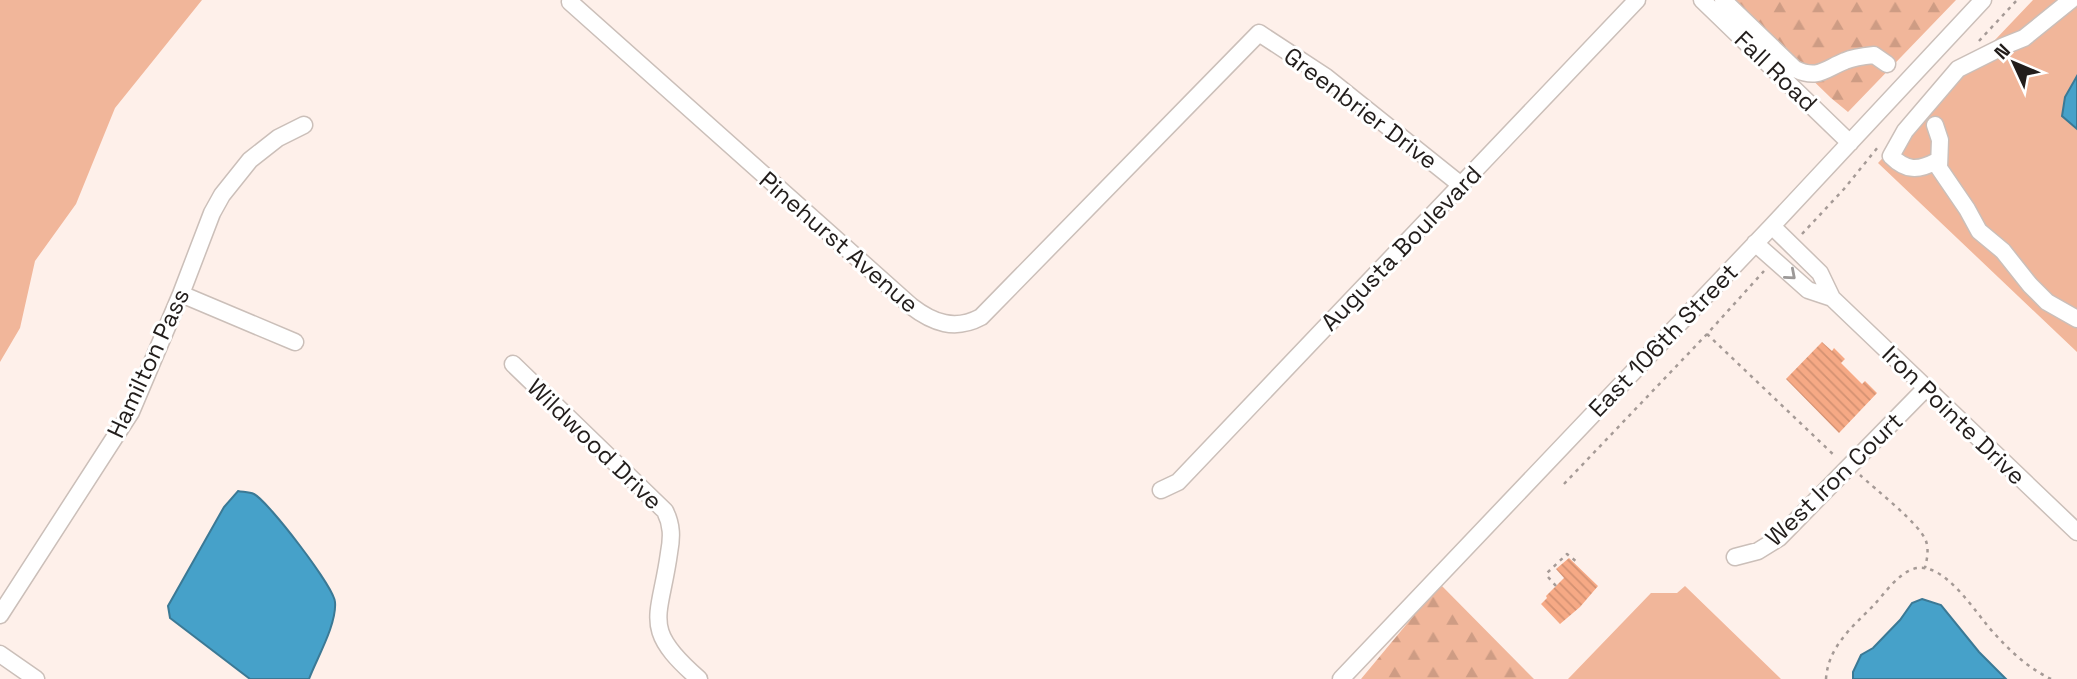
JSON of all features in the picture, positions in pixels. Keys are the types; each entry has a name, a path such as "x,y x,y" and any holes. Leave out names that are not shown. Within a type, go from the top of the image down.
{"street":[{"name":"Augusta Boulevard","path":"1161,490 1178,482 1637,0"},
{"name":"Fall Road","path":"1702,0 1853,139"},
{"path":"1723,0 1795,69 1806,74 1819,74 1845,61 1874,55 1887,64"},
{"name":"East 106th Street","path":"1340,679 1772,226 1983,0"},
{"path":"1937,161 1925,168 1910,169 1883,152 1905,131 1958,69 2024,38 2071,0"},
{"name":"Pinehurst Avenue","path":"570,2 911,306 934,320 961,326 981,317 1259,33"},
{"name":"Greenbrier Drive","path":"1259,33 1326,76 1461,185"},
{"name":"Hamilton Pass","path":"0,615 131,412 212,213 250,160 278,138 304,125"},
{"path":"1935,125 1940,139 1937,161 1939,169 1979,231 2003,251 2047,302 2077,318"},
{"name":"Iron Pointe Drive","path":"1772,226 1820,273 1832,298 2077,532"},
{"name":"Iron Pointe Drive","path":"1755,243 1808,290 1832,298"},
{"path":"181,294 295,342"},
{"name":"Wildwood Drive","path":"513,364 665,510 670,519 672,538 657,607 657,619 666,645 673,655 699,679"},
{"name":"West Iron Court","path":"1735,557 1758,551 1779,538 1926,389"},
{"path":"0,654 36,679"}],"path":[{"path":"1791,245 1883,152 1853,139"},
{"path":"1564,484 1775,261"},
{"path":"1707,334 1834,457 1839,457 1850,466 1919,530 1926,541 1928,554 1925,568"},
{"path":"1556,586 1547,573 1567,554 1577,562"},
{"path":"1826,679 1833,650 1850,629 1902,576 1913,569 1925,568 1959,589 2004,644 2021,660 2050,679"}],"green space":[{"path":"0,0 202,0 115,108 76,204 35,261 20,328 0,362"},
{"path":"1730,0 1956,0 1848,112"},
{"path":"2033,0 2077,0 2077,352 1878,163"},
{"path":"1440,584 1534,679 1361,679"},
{"path":"1685,586 1781,679 1568,679 1651,593 1677,593"}],"water":[{"path":"2077,76 2077,129 2062,116 2065,97"},
{"path":"238,491 254,494 286,527 332,593 335,602 333,620 309,679 250,679 170,618 168,606 224,507"},
{"path":"1922,599 1941,605 1979,652 2006,679 1853,679 1853,672 1861,655 1873,648 1912,603"}],"building":[{"path":"1822,342 1832,351 1834,348 1845,359 1841,363 1862,384 1865,381 1877,393 1839,433 1786,379"},
{"path":"1569,558 1598,586 1580,607 1560,624 1541,604 1564,578 1556,569"}]}
